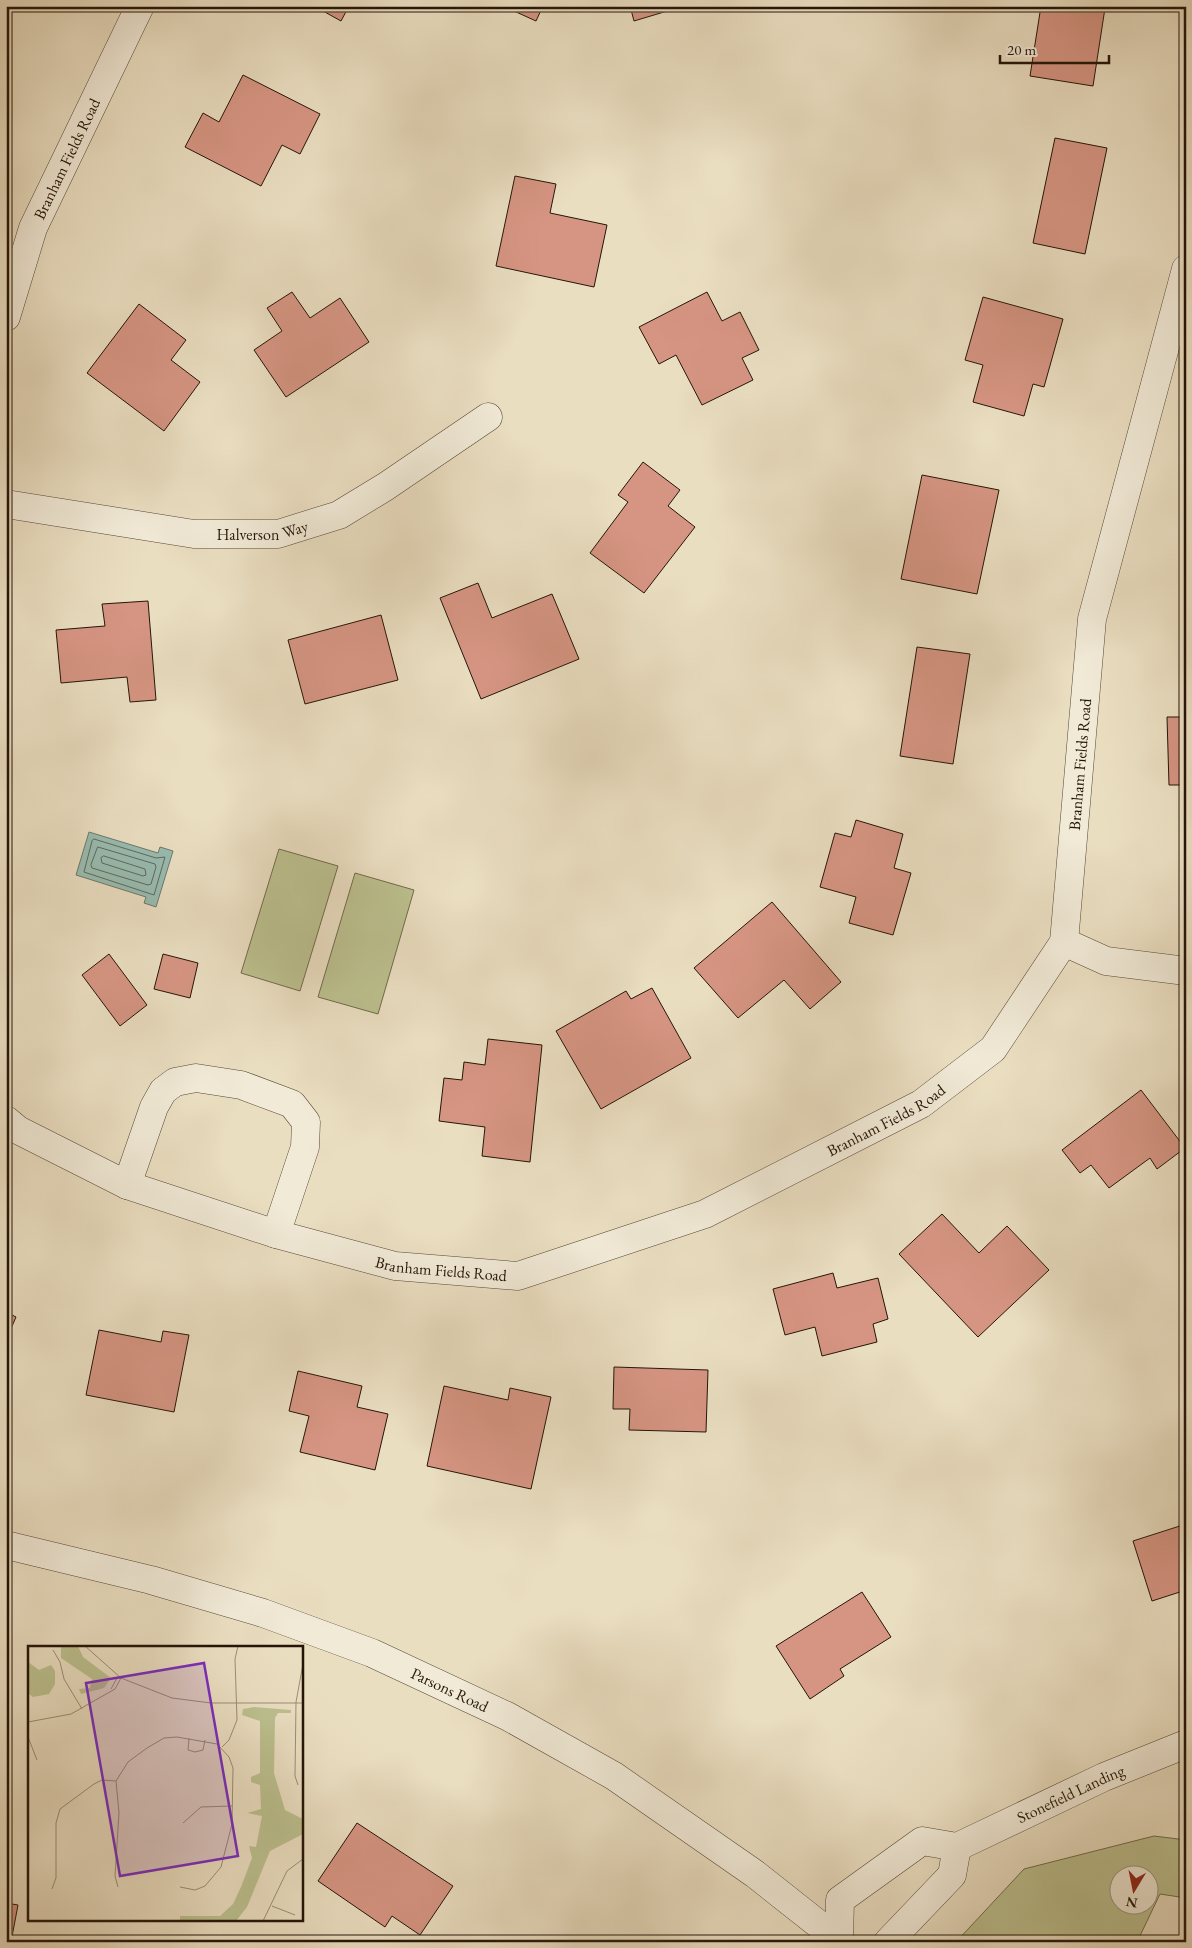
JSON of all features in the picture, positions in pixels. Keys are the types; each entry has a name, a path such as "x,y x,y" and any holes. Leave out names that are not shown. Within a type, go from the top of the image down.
{"street":[{"name":"Branham Fields Road","path":"6,317 33,228 140,6"},
{"name":"Branham Fields Road","path":"6,1120 18,1130 127,1184 276,1234 395,1266 518,1276 705,1214 921,1104 994,1049 1064,942 1092,619 1186,269"},
{"name":"Halverson Way","path":"6,504 194,534 278,534 339,515 385,487 488,417"},
{"path":"1064,942 1106,961 1186,971"},
{"path":"127,1184 154,1107 163,1091 175,1082 196,1078 241,1085 292,1104 306,1122 305,1147 276,1234"},
{"name":"Parsons Road","path":"6,1545 151,1580 263,1613 372,1653 507,1716 614,1776 754,1874 844,1941"},
{"name":"Stonefield Landing","path":"957,1846 1104,1777 1186,1744"},
{"path":"844,1941 840,1900 922,1842 957,1846 952,1875 888,1942"}],"green space":[{"path":"279,849 338,866 300,991 241,973"},
{"path":"355,873 414,890 378,1014 318,997"},
{"path":"1154,1836 1186,1840 1186,1898 1160,1894 1160,1866 1110,1866 1110,1916 1149,1916 1137,1942 956,1942 1024,1869"}],"water":[{"path":"89,832 158,853 160,847 173,851 156,907 144,903 146,897 76,875"}],"building":[{"path":"6,6 12,6 6,20"},
{"path":"314,6 349,6 341,21"},
{"path":"503,6 543,6 536,21"},
{"path":"630,6 684,6 634,21"},
{"path":"1041,6 1105,8 1093,86 1030,76"},
{"path":"243,75 320,114 300,154 282,145 261,186 185,147 203,113 219,122"},
{"path":"1055,138 1107,148 1085,254 1033,243"},
{"path":"515,176 556,184 550,213 607,225 594,287 496,266"},
{"path":"292,292 310,318 340,298 369,342 286,397 254,350 282,331 267,308"},
{"path":"707,292 722,321 740,312 759,350 742,358 753,380 702,405 676,355 659,364 639,327"},
{"path":"983,297 1063,319 1044,387 1033,384 1024,416 973,402 983,365 965,360"},
{"path":"139,304 186,340 171,360 200,382 164,431 87,373"},
{"path":"643,462 680,490 668,506 695,527 644,593 590,553 628,502 618,495"},
{"path":"922,475 999,490 977,594 901,579"},
{"path":"478,583 492,618 552,594 579,659 481,699 440,598"},
{"path":"148,601 156,700 130,702 127,677 61,683 56,630 105,626 102,604"},
{"path":"381,615 398,680 305,704 288,640"},
{"path":"917,647 970,654 953,764 900,756"},
{"path":"1167,717 1186,717 1186,785 1169,785"},
{"path":"856,820 903,834 894,868 911,873 893,935 849,923 856,897 820,887 835,833 851,837"},
{"path":"772,902 841,982 810,1009 784,980 738,1018 694,968"},
{"path":"109,954 147,1005 120,1026 82,975"},
{"path":"163,954 198,963 190,998 154,989"},
{"path":"652,988 691,1058 601,1109 556,1031 626,991 631,999"},
{"path":"488,1039 542,1045 530,1162 482,1156 485,1127 439,1121 444,1078 462,1080 464,1062 485,1065"},
{"path":"1141,1090 1185,1148 1157,1169 1150,1158 1109,1188 1091,1165 1080,1173 1062,1150"},
{"path":"942,1214 979,1253 1007,1226 1049,1270 978,1337 899,1254"},
{"path":"833,1273 837,1288 878,1278 888,1319 873,1324 877,1342 822,1356 815,1327 785,1335 773,1289"},
{"path":"6,1312 16,1317 6,1340"},
{"path":"99,1330 161,1342 163,1331 189,1335 174,1412 86,1395"},
{"path":"614,1367 708,1370 706,1432 629,1430 630,1409 613,1409"},
{"path":"298,1371 362,1386 357,1407 388,1414 375,1470 300,1452 309,1416 289,1411"},
{"path":"444,1386 508,1400 510,1388 551,1397 531,1489 427,1466"},
{"path":"1186,1524 1186,1590 1152,1601 1133,1541"},
{"path":"862,1592 891,1637 840,1669 844,1676 810,1699 776,1646"},
{"path":"357,1823 453,1886 420,1935 392,1916 385,1927 318,1881"},
{"path":"6,1903 18,1905 11,1942 6,1942"}]}
